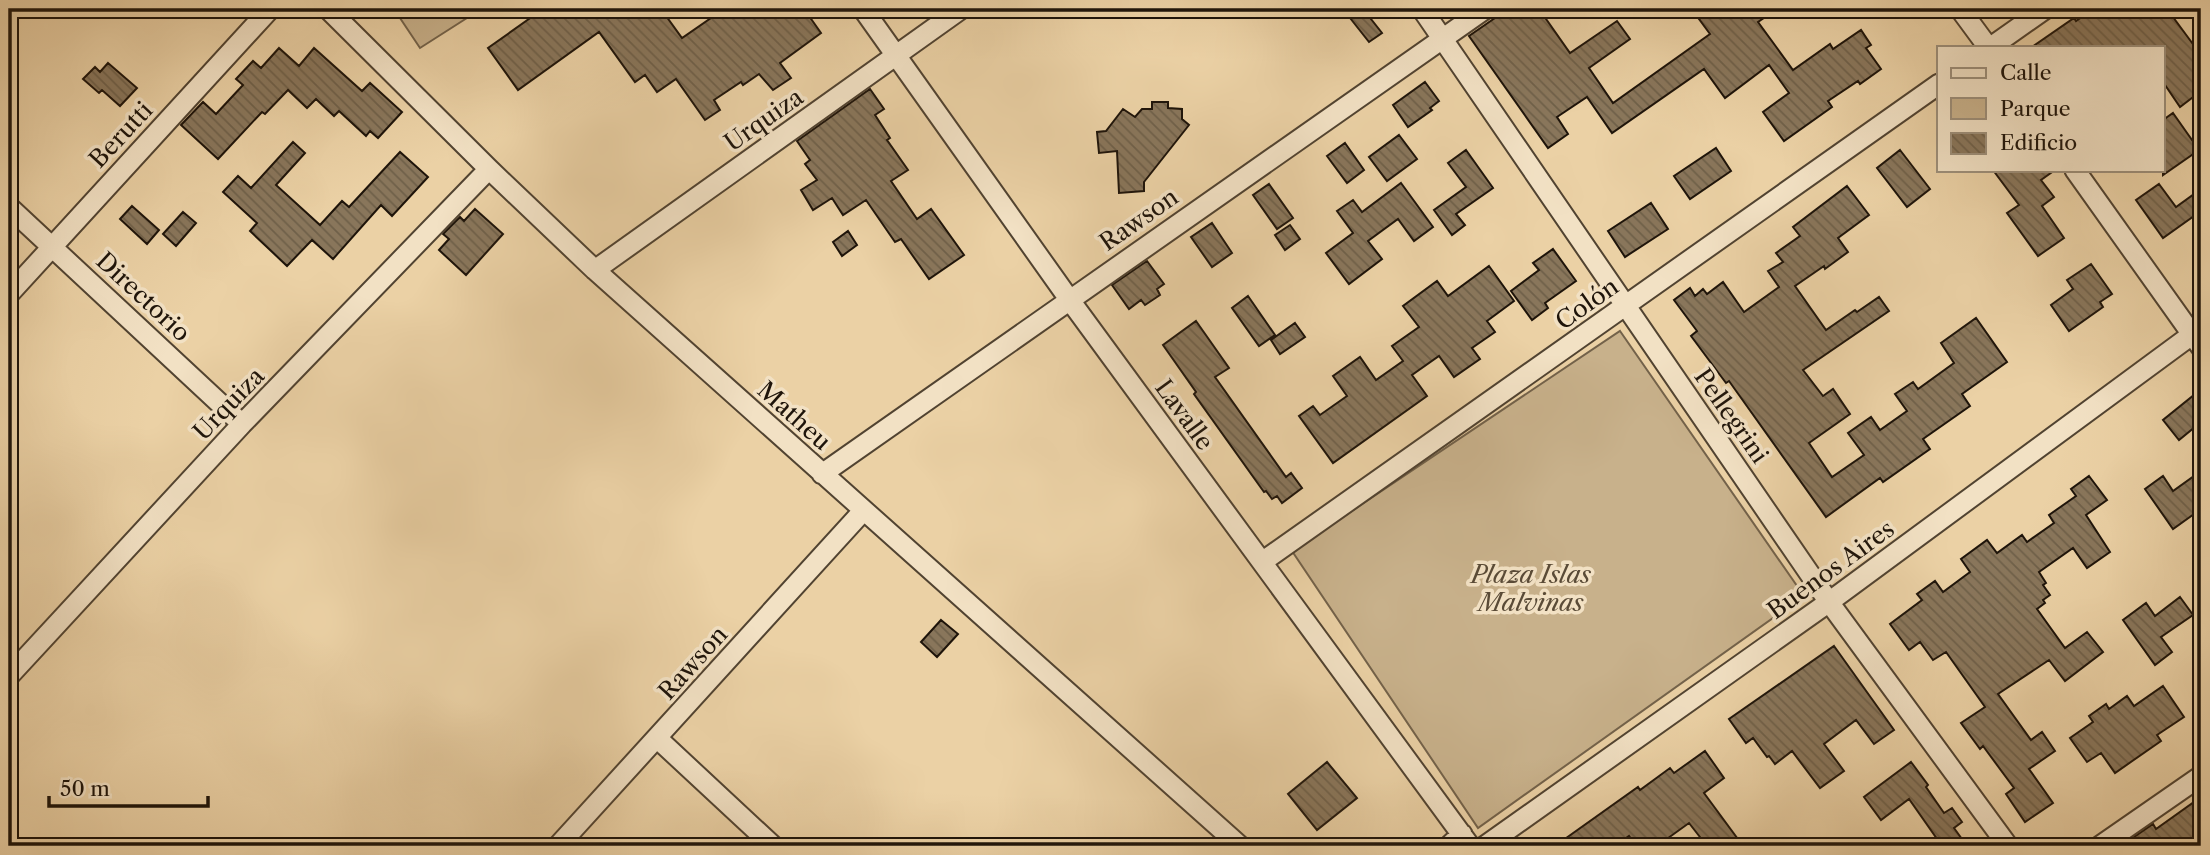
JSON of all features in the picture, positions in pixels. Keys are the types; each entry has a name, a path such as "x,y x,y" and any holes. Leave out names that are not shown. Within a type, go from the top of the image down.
{"street":[{"name":"Berutti","path":"9,294 270,9"},
{"name":"Matheu","path":"328,9 595,270 1240,846"},
{"name":"Lavalle","path":"863,9 1069,299 1262,562 1460,842"},
{"name":"Urquiza","path":"595,270 961,9"},
{"name":"Pellegrini","path":"1422,9 1829,602 2008,846"},
{"name":"Rawson","path":"822,474 1485,9"},
{"path":"1960,9 1988,46"},
{"path":"1990,46 2045,9"},
{"name":"Colón","path":"1262,562 1937,85"},
{"name":"Urquiza","path":"9,676 242,424 489,169"},
{"path":"2076,172 2198,337"},
{"name":"Directorio","path":"9,207 242,424"},
{"name":"Buenos Aires","path":"1485,846 2198,337"},
{"name":"Rawson","path":"558,846 863,511"},
{"path":"657,740 773,846"},
{"path":"2100,846 2201,776"}],"green space":[{"path":"394,9 481,9 420,48"},
{"name":"Plaza Islas Malvinas","path":"1620,331 1804,596 1478,828 1292,551"}],"building":[{"path":"543,9 661,9 682,38 724,9 804,9 821,33 780,63 791,78 773,90 759,74 743,85 741,82 714,100 720,110 705,120 676,79 657,92 645,75 635,82 599,32 518,90 488,48"},
{"path":"1343,9 1363,9 1382,33 1369,42"},
{"path":"1508,9 1539,9 1570,53 1617,21 1630,39 1589,68 1613,103 1710,34 1699,19 1714,9 1726,9 1732,17 1744,9 1777,9 1758,22 1793,70 1830,44 1833,49 1861,30 1871,45 1866,48 1881,69 1828,101 1832,107 1784,141 1763,112 1789,93 1769,65 1725,98 1704,69 1612,133 1587,97 1557,117 1568,134 1548,148 1469,36"},
{"path":"2093,9 2167,9 2201,55 2201,91 2180,107 2164,83 2164,46 2033,46 2074,18 2076,21"},
{"path":"279,48 299,66 314,48 362,91 370,83 402,112 378,138 370,131 366,136 339,111 334,116 316,99 307,108 288,90 265,114 262,112 218,159 181,125 203,102 216,114 243,85 236,79 253,61 261,68"},
{"path":"108,63 137,88 120,106 102,90 99,93 83,79 95,67 100,72"},
{"path":"1425,82 1439,101 1430,108 1432,110 1408,127 1393,105"},
{"path":"870,89 884,109 875,115 890,138 887,140 908,170 891,181 917,219 931,209 964,255 929,279 901,239 895,242 866,200 843,215 832,198 813,210 801,190 817,180 805,164 810,160 797,141"},
{"path":"1152,102 1168,102 1168,108 1182,109 1182,119 1189,125 1144,182 1144,191 1119,193 1117,151 1099,153 1097,132 1106,131 1123,109 1135,117 1142,109 1152,109"},
{"path":"2173,113 2199,150 2163,175 2164,172 2164,119"},
{"path":"1399,135 1417,159 1387,181 1369,157"},
{"path":"293,142 305,153 276,185 320,225 342,201 349,207 400,152 428,177 392,216 381,205 333,259 312,240 287,266 250,231 257,223 223,192 238,176 251,188"},
{"path":"1345,143 1364,170 1347,183 1327,156"},
{"path":"1716,148 1731,171 1690,199 1674,176"},
{"path":"1466,150 1493,188 1456,214 1465,225 1452,235 1434,210 1466,187 1448,163"},
{"path":"1900,150 1930,189 1907,207 1877,168"},
{"path":"1994,172 2052,172 2041,180 2054,197 2042,206 2064,238 2038,256 2007,213 2019,205"},
{"path":"1401,183 1433,227 1414,241 1398,219 1368,241 1382,259 1349,284 1326,253 1353,233 1337,211 1353,200 1362,212"},
{"path":"1269,184 1293,218 1277,229 1253,195"},
{"path":"2159,184 2176,207 2201,189 2201,211 2163,238 2136,200"},
{"path":"1847,186 1869,215 1838,238 1848,252 1795,286 1826,330 1879,297 1889,311 1803,370 1823,396 1833,389 1850,414 1809,443 1832,477 1864,455 1848,433 1871,417 1880,430 1907,411 1895,394 1913,382 1918,389 1954,363 1941,343 1976,318 2007,362 1962,394 1970,406 1923,439 1930,449 1883,482 1880,478 1826,517 1729,381 1726,383 1691,336 1697,331 1674,300 1690,288 1695,296 1703,289 1707,294 1723,282 1744,312 1779,287 1768,271 1783,262 1776,253 1800,236 1793,227"},
{"path":"1651,203 1668,229 1625,257 1608,231"},
{"path":"132,206 159,230 147,244 120,219"},
{"path":"475,209 503,234 466,275 439,250 449,239 443,234 460,217 464,221"},
{"path":"183,212 196,223 176,246 163,234"},
{"path":"1212,223 1232,253 1212,267 1191,237"},
{"path":"1290,225 1300,239 1285,250 1275,235"},
{"path":"848,231 857,245 842,256 833,242"},
{"path":"1553,249 1576,281 1545,303 1548,308 1532,320 1511,291 1539,270 1533,263"},
{"path":"1147,261 1164,284 1157,289 1160,295 1145,305 1141,300 1129,309 1112,285"},
{"path":"2091,264 2112,294 2100,302 2103,307 2069,331 2051,305 2073,289 2067,280"},
{"path":"1489,266 1514,301 1487,321 1495,332 1472,348 1480,359 1454,377 1439,356 1412,375 1427,396 1333,463 1299,416 1313,406 1320,415 1347,396 1333,376 1360,357 1376,380 1403,361 1392,346 1419,327 1403,306 1437,281 1448,296"},
{"path":"1248,296 1275,335 1259,346 1232,308"},
{"path":"1196,321 1229,368 1215,377 1286,477 1291,473 1302,488 1282,503 1277,496 1272,499 1264,492 1194,394 1196,392 1163,345"},
{"path":"1295,323 1305,337 1280,354 1271,340"},
{"path":"2194,395 2201,403 2201,422 2179,440 2163,420"},
{"path":"2201,471 2201,509 2173,529 2145,489 2163,476 2173,491"},
{"path":"2089,476 2107,500 2086,515 2110,552 2087,568 2073,548 2039,572 2050,595 2037,609 2065,648 2087,632 2103,652 2065,681 2049,660 1998,694 2031,740 2042,732 2055,751 2029,769 2053,803 2025,822 2006,794 2014,788 1983,746 1980,749 1961,723 1985,707 1946,652 1933,660 1920,642 1909,650 1890,624 1922,600 1917,594 1935,581 1943,592 1970,572 1961,559 1987,540 1997,553 2022,535 2027,542 2054,523 2049,515 2076,496 2071,489"},
{"path":"2180,597 2193,615 2161,637 2172,652 2155,665 2123,620 2146,603 2155,616"},
{"path":"941,620 958,634 937,657 921,642"},
{"path":"1834,646 1894,730 1874,744 1856,720 1824,744 1844,771 1820,788 1792,751 1775,764 1753,738 1746,743 1729,719"},
{"path":"2163,686 2184,717 2157,735 2161,741 2115,773 2101,753 2087,762 2070,738 2093,722 2089,716 2106,704 2109,709 2127,696 2134,706"},
{"path":"1705,751 1724,778 1704,793 1743,846 1707,846 1689,823 1657,846 1636,846 1629,836 1615,846 1555,846 1638,787 1640,790 1670,768 1674,773"},
{"path":"1327,762 1357,798 1317,830 1288,794"},
{"path":"1911,762 1944,813 1952,808 1962,822 1954,828 1967,846 1942,846 1909,799 1881,820 1864,797"},
{"path":"2201,797 2201,846 2121,846 2153,824 2156,829"}]}
